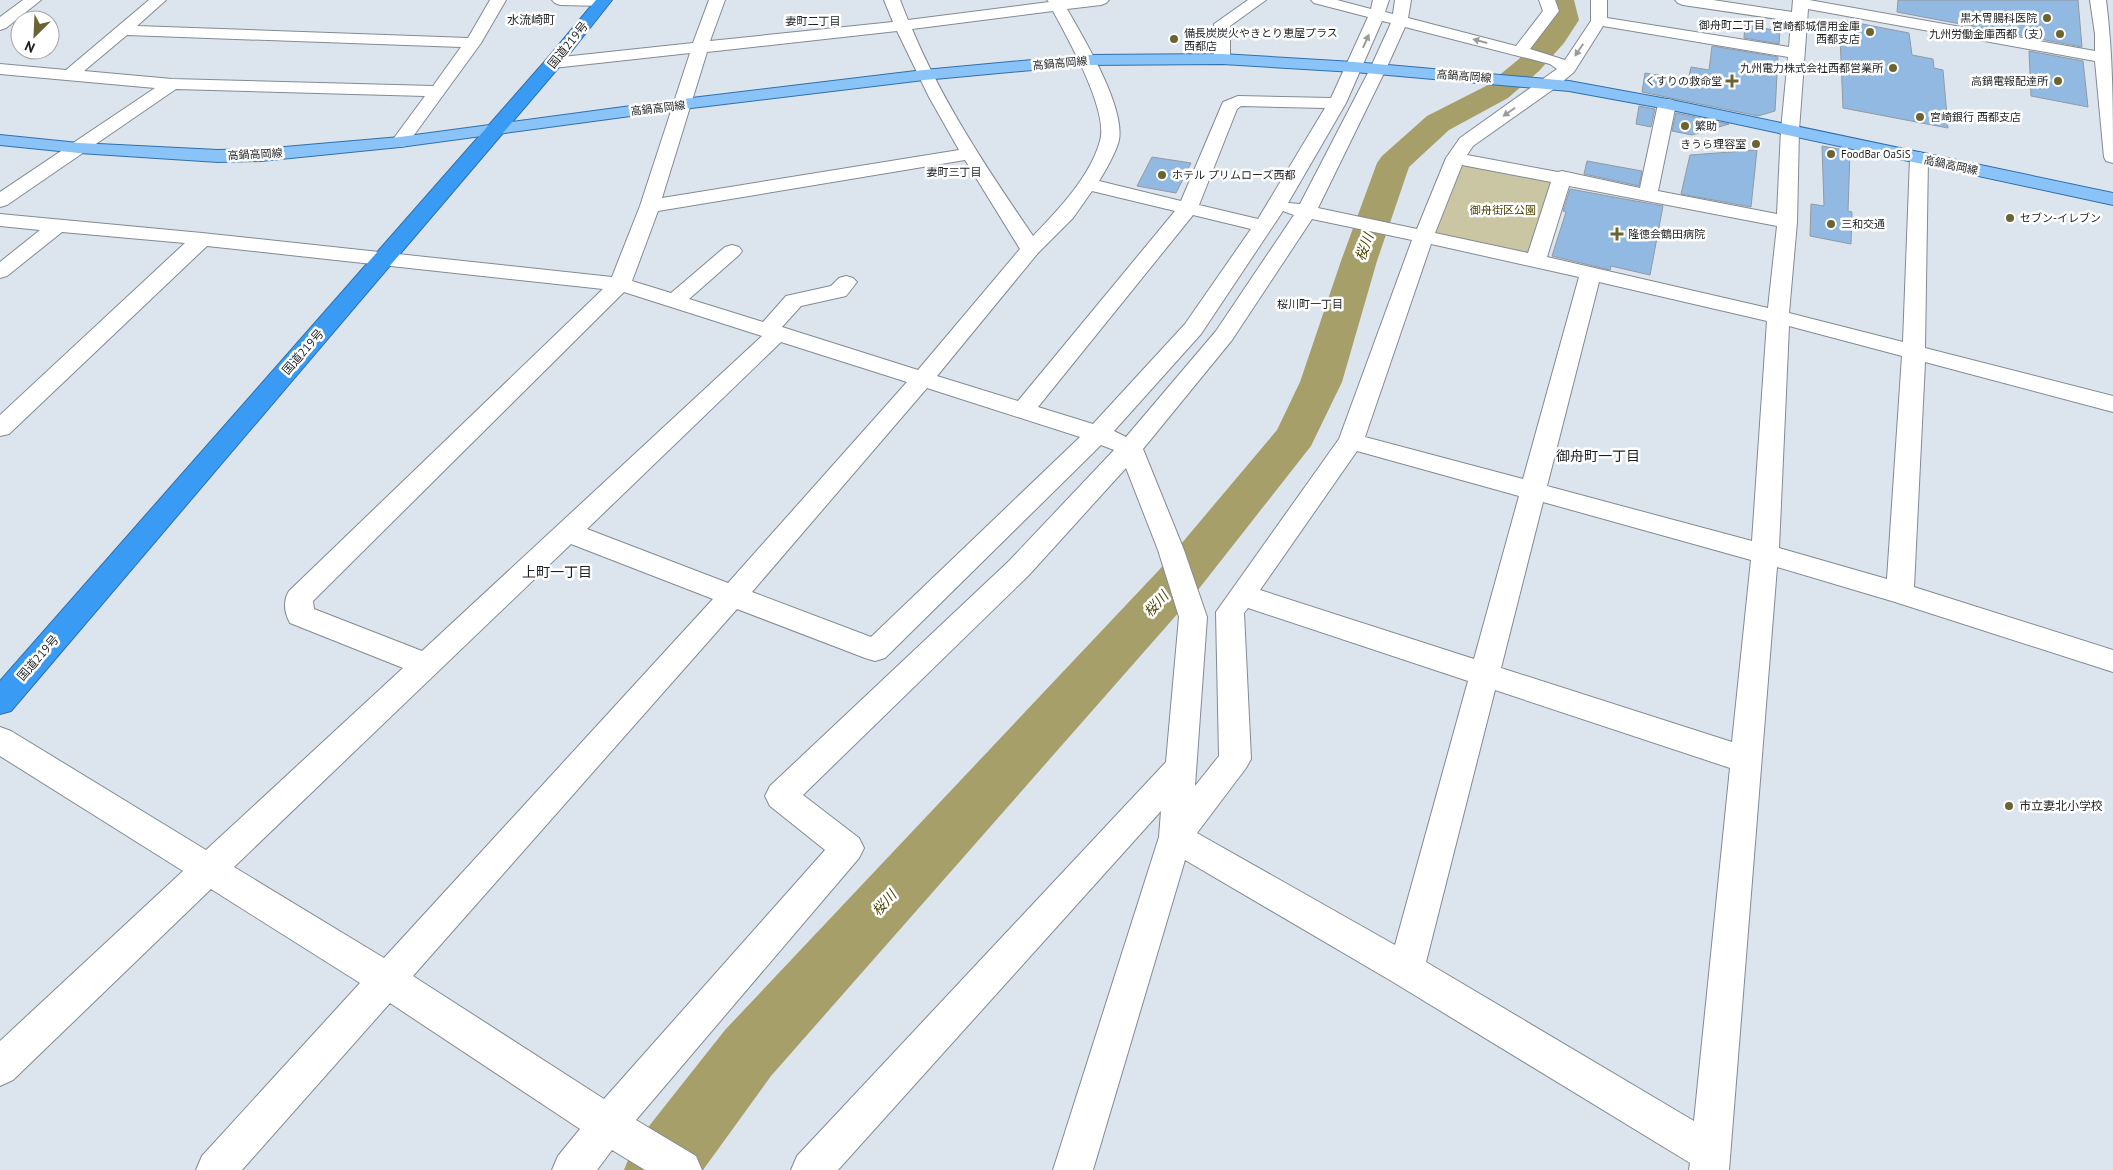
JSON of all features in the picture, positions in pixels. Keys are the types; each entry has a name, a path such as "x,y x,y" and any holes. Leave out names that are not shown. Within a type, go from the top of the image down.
{"highway":[{"name":"国道219号","path":"0,702 553,63 604,1"}],"main road":[{"name":"高鍋高岡線","path":"0,140 79,148 218,156 261,154 400,142 683,104 924,75 1087,60 1222,59 1354,67 1545,83 1667,104 2113,199"}],"street":[{"path":"0,24 33,0"},
{"path":"70,75 158,0"},
{"path":"400,142 473,43 498,0"},
{"path":"560,0 604,1"},
{"path":"425,665 300,614 299,598 620,284 650,206 717,0"},
{"path":"892,0 924,75 968,154 1031,249"},
{"path":"553,63 902,26 1056,3 1100,0"},
{"path":"1222,59 1222,24 1258,0"},
{"path":"1319,0 1379,8 1400,20 1562,64"},
{"path":"572,1170 619,1132 848,848 781,796 1019,568 1130,448 1224,335 1306,212 1378,69 1400,20 1403,0"},
{"path":"1523,53 1551,11 1546,0"},
{"path":"1175,837 1235,759 1230,612 1351,441 1422,238 1455,158 1466,142 1545,83 1599,21 1599,0"},
{"path":"1683,0 1800,7 2103,57"},
{"path":"2098,0 2103,34 2103,57 2111,118 2113,157"},
{"path":"216,1170 733,595 923,378 1031,249 1066,214 1087,184 1110,140 1110,114 1087,60 1056,3"},
{"path":"1175,837 1406,970 1710,1161 1765,554 1778,317 1787,222 1790,130 1800,7"},
{"path":"569,532 875,650 1098,434 1193,328 1277,205 1337,104 1379,8"},
{"path":"1599,21 1796,53"},
{"path":"123,30 473,43"},
{"path":"0,69 172,84 439,91"},
{"path":"0,201 172,84"},
{"path":"1023,410 1188,208 1229,106 1238,101 1337,104"},
{"path":"1648,194 1667,104"},
{"path":"650,206 968,154"},
{"path":"1455,158 1787,222"},
{"path":"1900,593 1914,351 1918,158"},
{"path":"1536,261 1562,178"},
{"path":"1087,184 1262,226"},
{"path":"1277,205 1422,238 1536,261 1778,317 2113,404"},
{"path":"0,220 202,239 620,284 1098,434 1130,448 1171,550 1192,617 1181,768 1175,837 1073,1170"},
{"path":"0,272 56,226"},
{"path":"0,428 202,239"},
{"path":"674,301 732,251"},
{"path":"1406,970 1590,274"},
{"path":"0,1067 208,868 569,532 772,332 794,302 838,291 846,282"},
{"path":"1351,441 1765,554 1900,593 2113,662"},
{"path":"1242,595 1746,760"},
{"path":"0,740 387,980 619,1132 682,1170"},
{"path":"811,1170 1181,768"}],"green space":[{"name":"御舟街区公園","path":"1462,163 1551,181 1529,254 1435,234"}],"building":[{"path":"1898,0 2078,0 2082,47 1897,12"},
{"path":"1847,21 1909,33 1912,55 1933,59 1934,68 1943,70 1948,128 1843,108 1840,36 1845,37"},
{"path":"1745,25 1780,31 1779,44 1744,38"},
{"path":"1712,46 1778,57 1775,111 1758,116 1642,92 1645,73 1688,80 1691,67 1709,70"},
{"name":"高鍋電報配達所","path":"2029,51 2083,61 2088,107 2031,96"},
{"path":"1639,106 1655,109 1651,127 1636,124"},
{"path":"1676,113 1729,124 1692,135 1672,131"},
{"path":"1822,146 1850,151 1848,211 1852,212 1851,244 1810,236 1811,204 1824,206"},
{"path":"1757,150 1751,207 1681,194 1690,155"},
{"path":"1152,157 1191,163 1176,193 1137,186"},
{"path":"1587,161 1642,171 1639,186 1584,174"},
{"name":"隆徳会鶴田病院","path":"1570,189 1663,206 1650,275 1611,266 1610,270 1552,256 1566,212 1563,211"}],"waterway":[{"name":"桜川","path":"659,1170 748,1053 1177,582 1296,436 1321,382 1359,261 1394,163 1438,123 1497,92 1529,65 1554,37 1565,20 1561,0"}],"place":[{"name":"黒木胃腸科医院","path":"2047,18"},
{"name":"宮崎都城信用金庫 西都支店","path":"1870,32"},
{"name":"九州労働金庫西都（支）","path":"2060,34"},
{"name":"備長炭炭火やきとり恵屋プラス 西都店","path":"1174,39"},
{"name":"九州電力株式会社西都営業所","path":"1893,68"},
{"name":"くすりの救命堂","path":"1732,81"},
{"name":"高鍋電報配達所","path":"2058,81"},
{"name":"宮崎銀行 西都支店","path":"1920,117"},
{"name":"繁助","path":"1685,126"},
{"name":"きうら理容室","path":"1756,144"},
{"name":"FoodBar OaSiS","path":"1831,154"},
{"name":"ホテル プリムローズ西都","path":"1162,175"},
{"name":"セブン-イレブン","path":"2010,218"},
{"name":"三和交通","path":"1831,224"},
{"name":"隆徳会鶴田病院","path":"1617,234"},
{"name":"市立妻北小学校","path":"2009,806"}],"district":[{"name":"水流崎町","path":"531,20"},
{"name":"妻町二丁目","path":"813,21"},
{"name":"御舟町二丁目","path":"1732,25"},
{"name":"妻町三丁目","path":"954,172"},
{"name":"桜川町一丁目","path":"1310,304"},
{"name":"御舟町一丁目","path":"1598,456"},
{"name":"上町一丁目","path":"557,572"}]}
